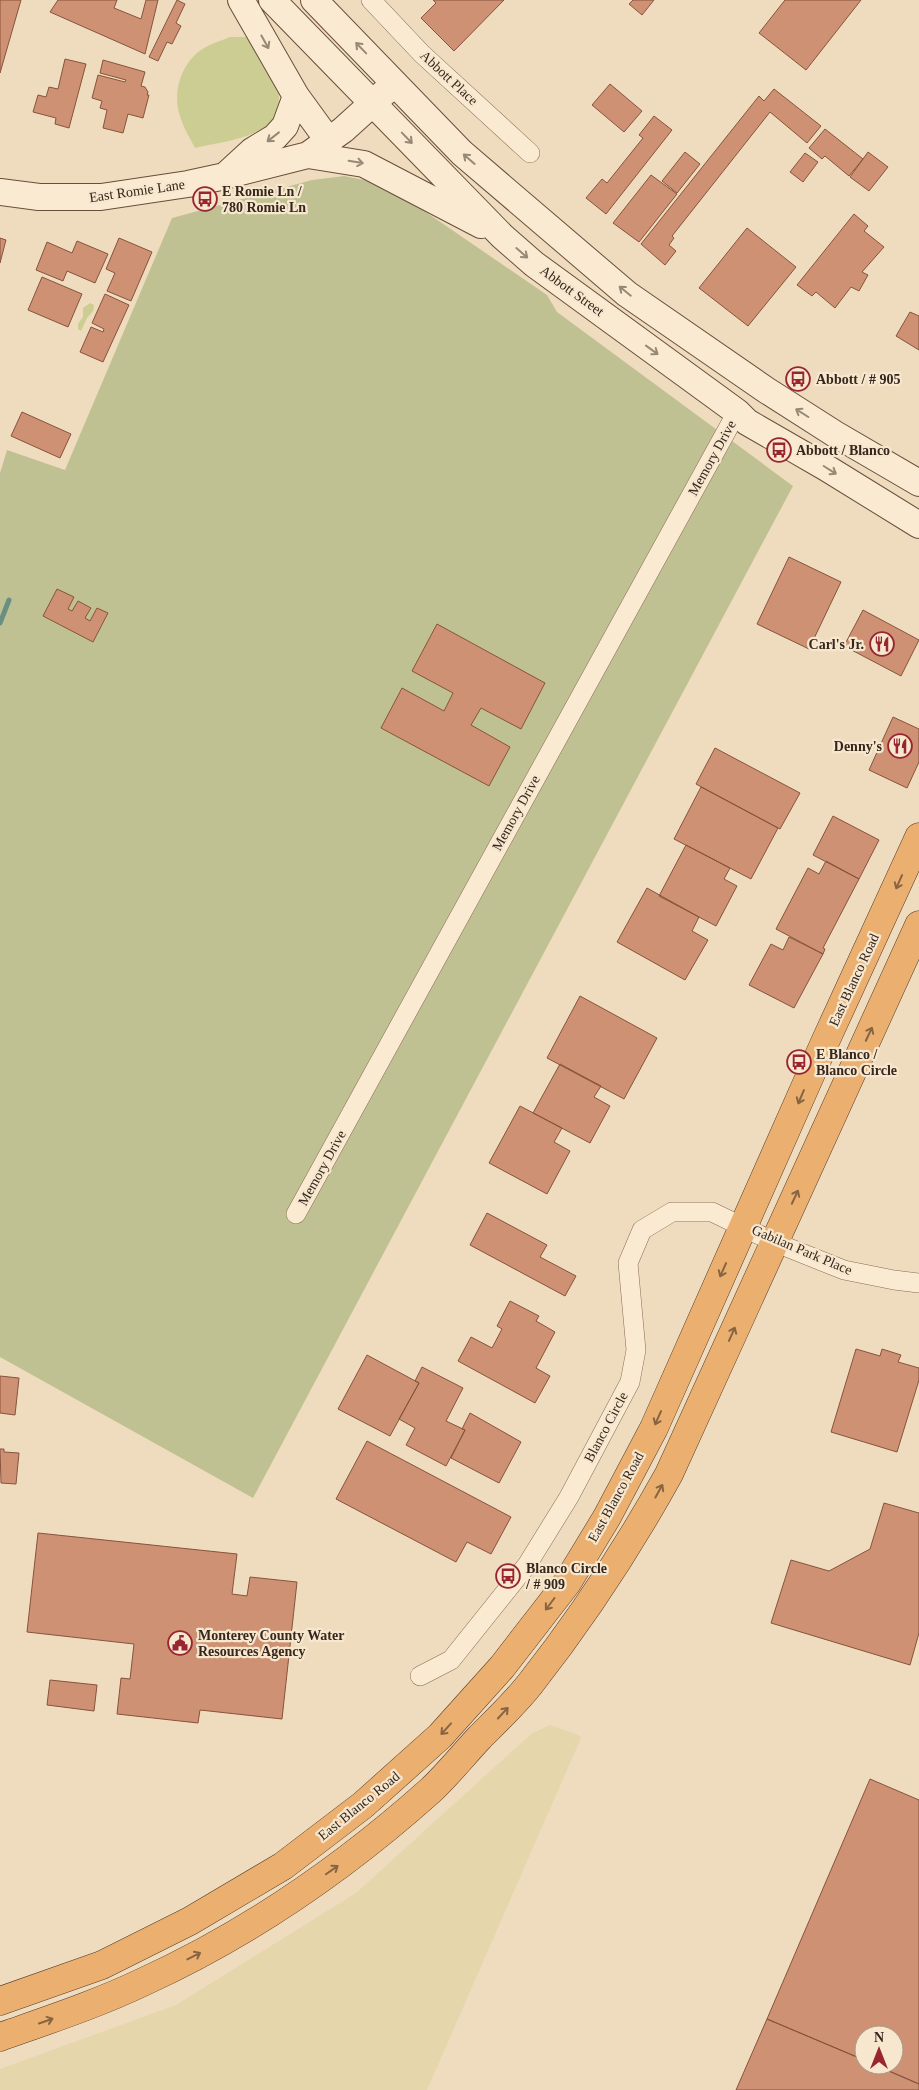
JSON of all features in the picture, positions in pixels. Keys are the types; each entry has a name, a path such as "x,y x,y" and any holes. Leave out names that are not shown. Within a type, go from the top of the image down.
{"highway":[{"name":"East Blanco Road","path":"0,2001 102,1965 190,1921 283,1866 363,1805 440,1736 502,1668 567,1583 607,1517 654,1428 825,1042 919,838"},
{"path":"0,2037 73,2012 144,1982 219,1943 293,1898 354,1854 432,1788 528,1686 601,1588 636,1534 669,1474 919,925"}],"main road":[{"path":"241,0 296,96 318,147 364,164 502,236"},
{"name":"Abbott Street","path":"272,0 502,236 534,264 737,412 747,422 919,525"},
{"path":"314,0 462,154 627,294 766,390 835,434 919,482"},
{"name":"East Romie Lane","path":"0,192 39,198 101,197 188,184 225,176 318,147 343,130 395,84"},
{"path":"225,176 252,151 275,137 285,126 296,96"}],"street":[{"name":"Abbott Place","path":"372,0 422,54 530,153"},
{"name":"Memory Drive","path":"296,1214 737,412"},
{"name":"Blanco Circle","path":"420,1676 451,1660 527,1565 569,1497 630,1382 636,1350 628,1263 642,1230 672,1212 712,1212 744,1226"},
{"name":"Gabilan Park Place","path":"744,1226 774,1242 844,1270 919,1283"}],"shaded area":[{"path":"550,1725 579,1735 581,1738 427,2090 0,2090 0,2069 176,2005 356,1893 531,1734"}],"green space":[{"path":"230,37 249,37 271,71 279,90 276,114 259,131 233,140 195,148 183,124 178,107 177,98 180,80 183,71 194,56 208,46"},
{"path":"344,176 374,182 398,193 547,295 557,312 793,486 253,1498 0,1357 0,473 7,450 65,470 172,218 312,180"},
{"path":"90,303 94,305 93,311 87,318 81,331 78,329 78,324 83,317 83,308"}],"building":[{"path":"0,0 21,0 0,73"},
{"path":"58,0 117,0 114,8 141,19 146,0 158,0 145,54 50,12"},
{"path":"177,0 185,4 176,23 181,26 172,44 167,42 158,61 149,57"},
{"path":"433,0 504,0 454,51 421,18 436,3"},
{"path":"633,0 654,0 642,15 629,4"},
{"path":"785,0 861,0 806,70 759,33"},
{"path":"65,59 86,64 69,128 55,124 56,118 33,112 38,95 46,97 49,87 58,89"},
{"path":"103,60 145,72 141,86 145,87 148,92 147,95 149,95 143,118 128,114 123,133 103,128 107,110 100,108 102,101 92,98 98,75 125,82 126,80 100,73"},
{"path":"610,84 642,111 624,132 592,105"},
{"path":"774,89 821,126 807,143 770,112 672,236 674,238 669,245 676,251 665,265 641,244 759,96 764,101"},
{"path":"654,116 672,130 606,214 586,198 602,179 607,183 643,138 639,135"},
{"path":"825,129 863,159 849,176 825,156 822,159 809,148"},
{"path":"685,152 700,164 677,193 662,181"},
{"path":"868,152 888,167 869,191 850,177"},
{"path":"805,153 818,162 803,182 790,172"},
{"path":"651,175 677,194 639,242 613,223"},
{"path":"854,214 868,226 864,231 884,247 862,272 868,275 859,291 851,287 835,308 816,292 812,296 797,285"},
{"path":"747,228 796,267 748,326 699,288"},
{"path":"0,238 6,240 0,263"},
{"path":"119,238 152,252 131,301 107,291 115,273 106,269"},
{"path":"77,241 108,254 95,283 67,271 63,281 36,270 47,242 72,253"},
{"path":"42,277 82,294 68,327 28,310"},
{"path":"105,294 129,305 103,362 80,352 91,327 103,332 104,329 92,323"},
{"path":"910,312 919,316 919,350 896,336"},
{"path":"22,412 71,434 60,458 11,436"},
{"path":"789,557 841,582 809,649 757,624"},
{"path":"57,589 74,597 68,609 72,611 78,601 91,608 85,618 90,621 97,608 108,613 93,642 43,616"},
{"name":"Carl's Jr.","path":"863,610 919,640 901,676 844,646"},
{"path":"437,624 545,683 521,729 481,708 471,725 510,747 489,786 381,728 402,688 444,711 453,693 412,671"},
{"name":"Denny's","path":"893,717 919,729 919,762 907,788 869,770"},
{"path":"715,748 800,793 780,829 696,784"},
{"path":"701,787 778,828 751,879 674,839"},
{"path":"833,816 879,840 859,879 813,855"},
{"path":"686,845 730,868 724,879 737,886 716,926 659,896"},
{"path":"826,861 859,879 823,948 825,949 823,954 776,929 808,868 819,874"},
{"path":"647,888 699,917 692,931 708,940 685,980 617,942"},
{"path":"789,937 823,954 794,1008 749,985 771,944 783,950"},
{"path":"580,996 657,1038 624,1099 547,1058"},
{"path":"560,1064 601,1086 594,1097 610,1106 590,1143 533,1113"},
{"path":"520,1106 562,1128 554,1142 570,1151 547,1194 489,1163"},
{"path":"487,1213 547,1245 540,1257 576,1276 565,1296 470,1245"},
{"path":"510,1301 539,1316 536,1321 555,1332 536,1368 550,1376 535,1403 458,1361 471,1337 492,1348 502,1329 497,1326"},
{"path":"856,1349 880,1356 882,1349 901,1355 898,1362 919,1368 919,1380 897,1452 831,1432"},
{"path":"367,1355 419,1383 390,1436 338,1409"},
{"path":"422,1367 463,1388 446,1421 465,1430 446,1466 406,1445 415,1428 399,1419 419,1383 415,1381"},
{"path":"0,1376 19,1378 15,1415 0,1413"},
{"path":"470,1413 521,1442 499,1483 451,1458 465,1430 462,1429"},
{"path":"367,1441 511,1517 491,1554 467,1542 456,1562 336,1499"},
{"path":"0,1449 4,1449 4,1452 19,1453 16,1484 1,1483"},
{"path":"884,1503 919,1513 919,1633 910,1665 771,1623 791,1560 829,1571 870,1549"},
{"path":"38,1533 237,1554 232,1594 247,1596 250,1577 297,1582 282,1719 200,1710 198,1723 117,1714 121,1678 130,1679 134,1644 27,1632"},
{"path":"50,1680 97,1685 94,1711 47,1705"},
{"path":"870,1779 919,1800 919,2084 898,2075 904,2075 904,2025 854,2025 854,2056 767,2019"},
{"path":"767,2019 854,2056 854,2075 898,2075 919,2084 919,2090 736,2090"}],"waterway":[{"path":"0,623 9,600"}],"place":[{"name":"E Romie Ln / 780 Romie Ln","path":"205,199"},
{"name":"Abbott / # 905","path":"798,379"},
{"name":"Abbott / Blanco","path":"779,450"},
{"name":"Carl's Jr.","path":"882,644"},
{"name":"Denny's","path":"900,746"},
{"name":"E Blanco / Blanco Circle","path":"799,1062"},
{"name":"Blanco Circle / # 909","path":"508,1576"},
{"name":"Monterey County Water Resources Agency","path":"180,1643"}]}
